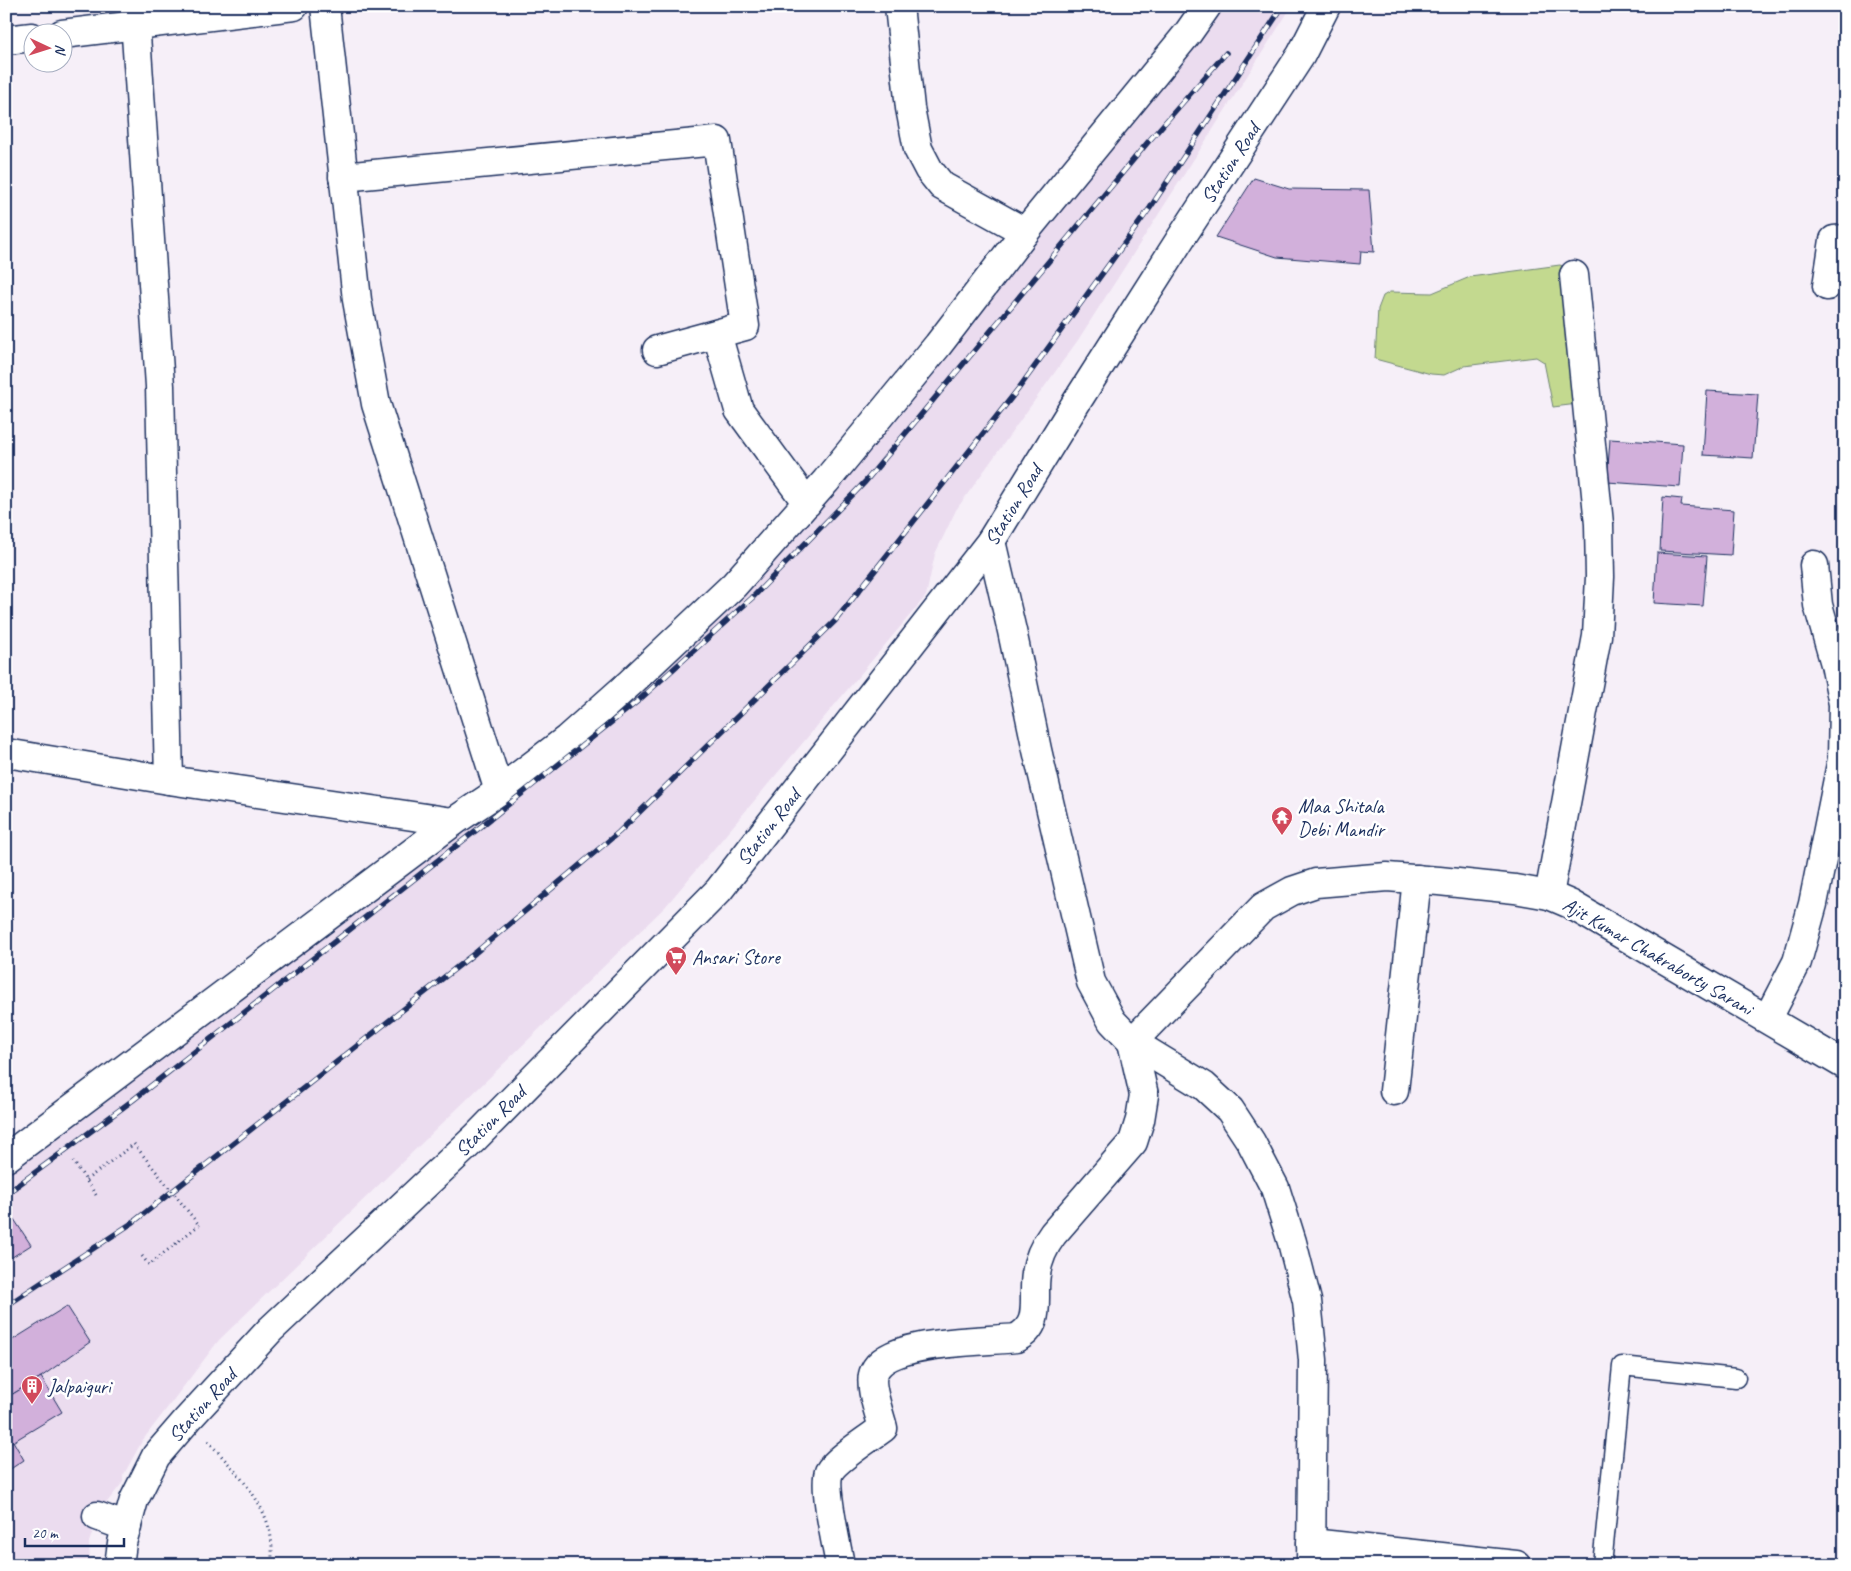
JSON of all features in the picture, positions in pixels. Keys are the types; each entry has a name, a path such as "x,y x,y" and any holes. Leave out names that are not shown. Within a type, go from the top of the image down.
{"street":[{"path":"72,32 134,16 294,6"},
{"path":"325,6 356,300 376,404 499,791"},
{"path":"899,6 910,108 918,149 929,170 942,186 1025,232"},
{"path":"6,1158 453,822 499,791 567,739 630,684 734,585 807,503 938,345 1025,232 1188,33 1207,6"},
{"name":"Station Road","path":"118,1565 134,1500 156,1456 270,1330 475,1138 719,890 991,541 1181,238 1301,55 1326,6"},
{"path":"134,16 160,386 169,780"},
{"path":"6,40 22,38"},
{"path":"343,177 716,141 745,326 657,350"},
{"path":"1827,286 1834,240 1845,239"},
{"path":"1549,895 1597,636 1599,596 1599,524 1574,275"},
{"path":"717,334 739,410 807,503"},
{"path":"991,541 1091,982 1112,1021 1132,1042 1204,1086 1230,1110 1251,1142 1274,1188 1292,1242 1307,1301 1313,1360 1311,1554 1516,1565"},
{"path":"1768,1018 1797,962 1813,904 1842,759 1843,704 1835,664 1818,605 1814,565"},
{"path":"6,753 169,780 453,822"},
{"name":"Ajit Kumar Chakraborty Sarani","path":"1132,1042 1263,907 1292,891 1316,883 1387,877 1549,895 1570,904 1768,1018 1845,1065"},
{"path":"1394,1091 1417,879"},
{"path":"840,1565 828,1487 829,1473 837,1463 884,1428 873,1388 873,1372 882,1360 908,1350 950,1342 1016,1338 1026,1333 1034,1318 1036,1274 1044,1248 1053,1234 1133,1142 1140,1120 1144,1095 1132,1042"},
{"path":"97,1516 127,1526"}],"lane":[{"path":"1602,1565 1622,1366 1736,1378"}],"path":[{"path":"86,1180 134,1144 199,1225 149,1265 142,1256"},
{"path":"73,1161 98,1198"},
{"path":"188,1419 253,1492 263,1510 271,1535 271,1565"}],"shaded area":[{"name":"Jalpaiguri","path":"1219,6 1292,6 1078,340 956,510 935,554 926,596 665,907 219,1340 142,1441 123,1476 123,1482 100,1511 89,1542 90,1565 6,1565 6,1172 60,1136 664,668 834,493"}],"green space":[{"path":"1560,265 1567,268 1578,404 1553,407 1544,362 1536,357 1464,366 1444,375 1431,374 1375,359 1378,309 1383,296 1390,292 1432,293 1470,277"}],"building":[{"path":"1254,178 1289,189 1369,190 1374,252 1361,251 1360,264 1277,257 1216,237"},
{"path":"1707,391 1758,394 1753,458 1703,455"},
{"path":"1610,439 1683,444 1680,487 1607,482"},
{"path":"1663,497 1682,499 1681,506 1734,510 1731,555 1660,551"},
{"path":"1657,553 1707,556 1703,606 1654,603"},
{"path":"6,1207 31,1245 6,1261"},
{"path":"67,1306 90,1342 41,1377 6,1398 6,1344"},
{"name":"Jalpaiguri","path":"41,1377 62,1412 6,1446 6,1398"},
{"path":"13,1441 24,1460 6,1472 6,1445"}],"railway":[{"path":"6,1306 132,1223 475,953 619,832 835,621 1019,388 1150,208 1283,6"},
{"path":"6,1194 133,1100 479,828 639,700 752,598 865,482 1148,142 1226,53"}],"place":[{"name":"Maa Shitala Debi Mandir","path":"1282,836"},
{"name":"Ansari Store","path":"676,976"},
{"name":"Jalpaiguri","path":"32,1405"}]}
